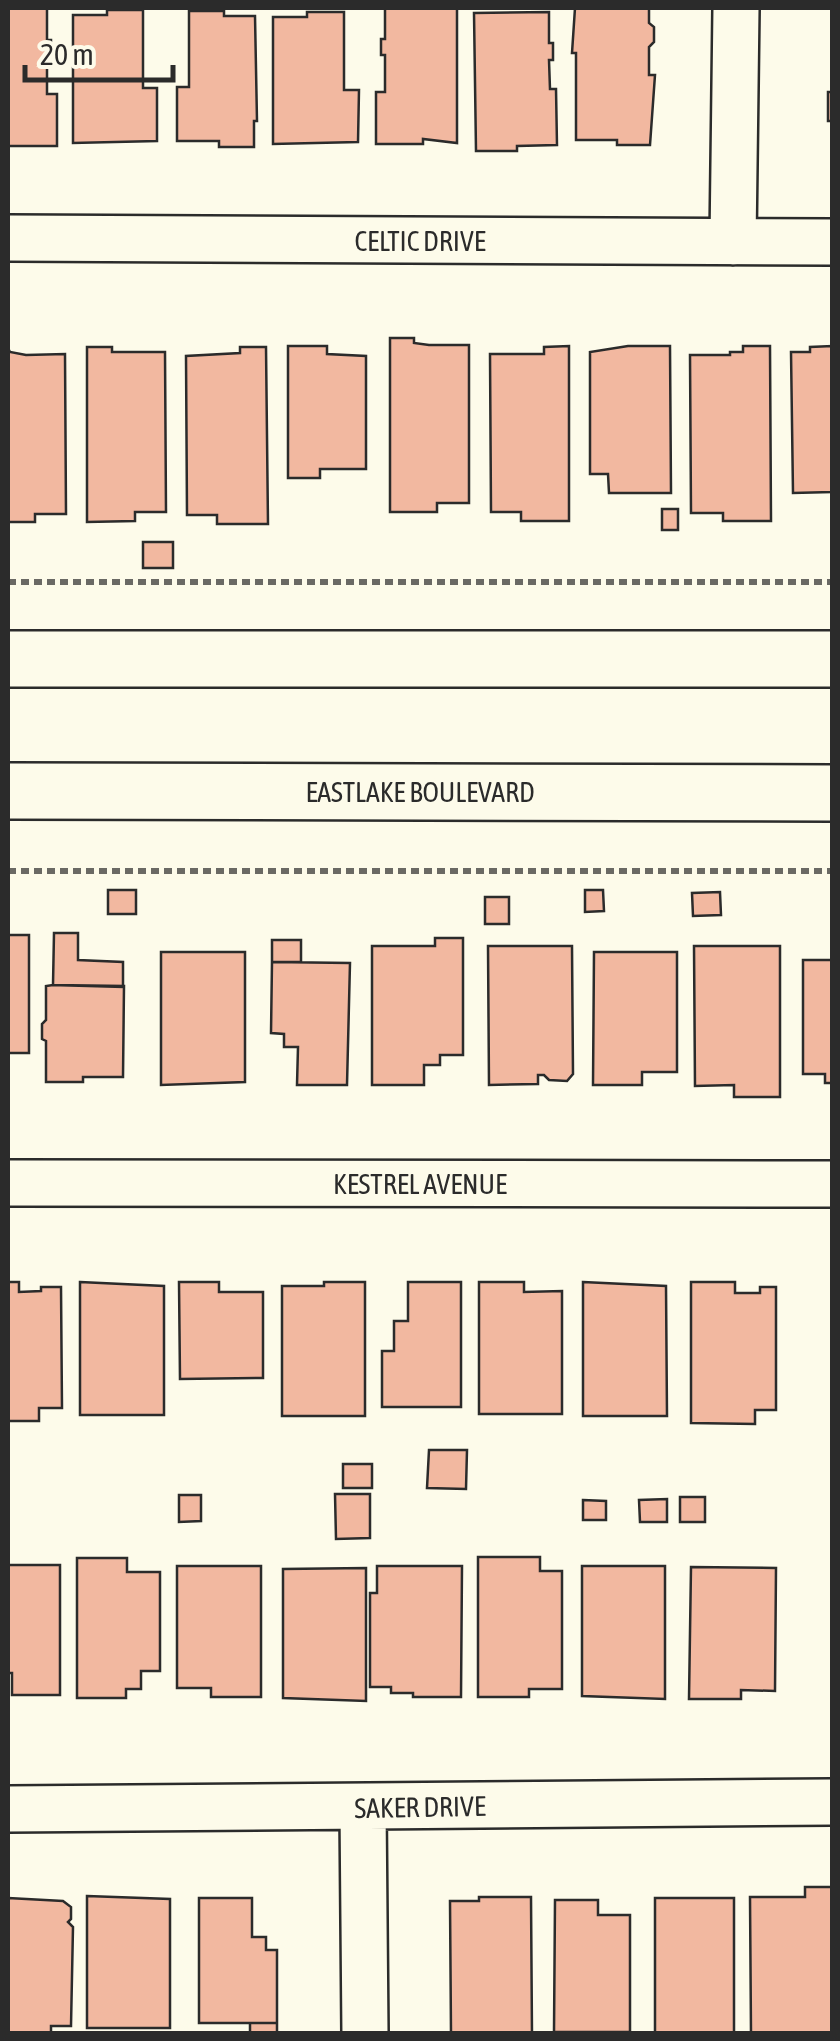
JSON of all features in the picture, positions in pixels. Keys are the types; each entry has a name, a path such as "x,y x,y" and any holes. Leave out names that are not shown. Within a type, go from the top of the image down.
{"main road":[{"path":"8,658 832,659"},
{"name":"EASTLAKE BOULEVARD","path":"8,791 832,792"}],"street":[{"path":"733,242 736,8"},
{"name":"CELTIC DRIVE","path":"8,238 832,242"},
{"name":"KESTREL AVENUE","path":"8,1183 832,1184"},
{"name":"SAKER DRIVE","path":"8,1809 832,1802"},
{"path":"364,1808 365,2034"}],"path":[{"path":"8,582 832,582"},
{"path":"8,871 832,871"}],"building":[{"path":"8,8 47,8 51,57 47,57 47,94 57,94 57,146 8,146"},
{"path":"385,8 457,8 457,143 423,139 423,144 376,144 376,92 385,92 381,39 385,39"},
{"path":"575,8 649,8 654,42 649,47 649,75 655,75 650,145 576,140 576,53 572,53"},
{"path":"107,10 143,10 143,88 157,88 157,141 73,143 73,15 107,15"},
{"path":"189,11 255,16 254,147 219,147 219,141 177,141 177,87 189,87"},
{"path":"307,12 344,12 344,90 359,90 358,142 273,144 273,17 307,17"},
{"path":"549,12 549,43 553,43 550,89 556,89 557,145 517,146 517,151 476,151 474,13"},
{"path":"828,92 832,92 832,121 828,121"},
{"path":"390,338 414,338 414,343 429,345 469,345 469,503 437,503 437,512 390,512"},
{"path":"288,346 327,346 327,354 366,356 366,469 320,469 320,478 288,478"},
{"path":"569,346 569,521 521,521 521,512 491,512 490,354 544,354 544,347"},
{"path":"628,346 670,346 671,493 609,493 608,474 590,474 590,352"},
{"path":"743,346 770,346 771,521 723,521 723,513 691,513 690,355 730,355 743,352"},
{"path":"832,346 832,492 793,493 791,352"},
{"path":"87,347 112,347 112,352 165,352 166,512 135,512 135,521 87,522"},
{"path":"240,347 266,347 268,524 217,524 217,515 187,515 186,356 240,353"},
{"path":"8,348 10,352 26,355 65,354 66,514 35,514 35,522 8,522"},
{"path":"662,509 678,509 678,530 662,530"},
{"path":"143,542 173,542 173,568 143,568"},
{"path":"108,890 136,890 136,914 108,914"},
{"path":"585,890 603,890 604,911 585,912"},
{"path":"720,892 721,915 693,916 692,893"},
{"path":"485,897 509,897 509,924 485,924"},
{"path":"54,933 78,933 78,960 123,962 123,987 53,985"},
{"path":"8,935 29,935 29,1053 8,1053"},
{"path":"435,938 463,938 463,1055 440,1055 440,1065 424,1065 424,1085 372,1085 372,946 435,946"},
{"path":"272,940 301,940 301,962 272,962"},
{"path":"488,946 572,946 573,1074 567,1081 538,1075 538,1084 489,1085"},
{"path":"694,946 780,946 780,1097 734,1097 734,1085 695,1086"},
{"path":"161,952 245,952 245,1082 161,1085"},
{"path":"594,952 677,952 677,1072 642,1072 642,1085 593,1085"},
{"path":"803,960 832,960 832,1083 825,1083 825,1074 803,1074"},
{"path":"272,962 350,963 347,1085 297,1085 298,1047 284,1047 284,1034 271,1033"},
{"path":"46,986 124,986 123,1077 46,1082 42,1024 46,1020"},
{"path":"8,1282 19,1282 19,1292 61,1287 62,1408 39,1408 39,1421 8,1421"},
{"path":"80,1282 164,1286 164,1415 80,1415"},
{"path":"179,1282 219,1282 219,1292 263,1292 263,1378 180,1379"},
{"path":"324,1282 365,1282 365,1416 282,1416 282,1286 324,1286"},
{"path":"408,1282 461,1282 461,1407 382,1407 382,1351 394,1351 394,1321 408,1321"},
{"path":"479,1282 524,1282 524,1292 562,1291 562,1414 479,1414"},
{"path":"583,1282 666,1286 667,1416 583,1416"},
{"path":"691,1282 735,1282 735,1293 760,1293 760,1287 776,1287 776,1410 755,1410 755,1424 691,1423"},
{"path":"429,1450 467,1450 466,1489 427,1488"},
{"path":"343,1464 372,1464 372,1488 343,1488"},
{"path":"335,1494 370,1494 370,1538 336,1539"},
{"path":"179,1495 201,1495 201,1521 179,1522"},
{"path":"680,1497 705,1497 705,1522 680,1522"},
{"path":"667,1499 667,1522 640,1522 639,1500"},
{"path":"583,1500 606,1501 606,1520 583,1520"},
{"path":"478,1557 540,1557 540,1571 562,1571 562,1689 529,1689 529,1697 478,1697"},
{"path":"77,1558 127,1558 127,1572 160,1572 160,1671 141,1671 141,1689 126,1689 126,1698 77,1698"},
{"path":"8,1565 60,1565 60,1695 12,1695 12,1673 8,1673"},
{"path":"177,1566 261,1566 261,1697 211,1697 211,1688 177,1688"},
{"path":"377,1566 462,1566 461,1697 413,1697 413,1693 391,1693 391,1687 370,1687 370,1593 377,1593"},
{"path":"582,1566 665,1566 665,1699 582,1696"},
{"path":"691,1567 776,1568 775,1691 741,1690 741,1699 689,1699"},
{"path":"366,1568 366,1701 283,1698 283,1569"},
{"path":"805,1887 832,1887 832,2034 751,2034 750,1897 805,1897"},
{"path":"87,1896 170,1899 170,2028 87,2028"},
{"path":"479,1897 531,1897 532,2034 451,2034 450,1901 479,1901"},
{"path":"8,1898 63,1901 71,1907 71,2026 51,2026 51,2034 8,2034"},
{"path":"199,1898 252,1898 252,1937 266,1937 266,1950 277,1950 277,2023 199,2023"},
{"path":"655,1898 734,1898 734,2033 655,2033"},
{"path":"555,1900 598,1900 598,1915 630,1915 630,2032 554,2032"},
{"path":"250,2023 277,2023 277,2034 250,2034"}]}
